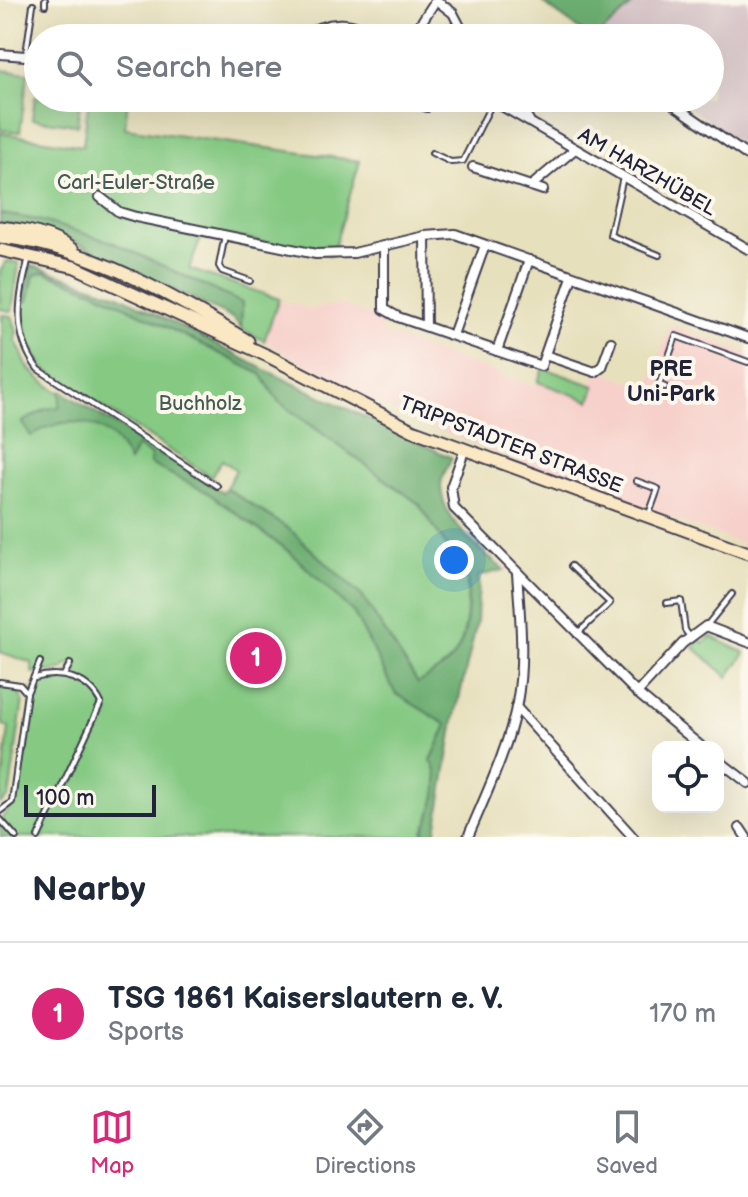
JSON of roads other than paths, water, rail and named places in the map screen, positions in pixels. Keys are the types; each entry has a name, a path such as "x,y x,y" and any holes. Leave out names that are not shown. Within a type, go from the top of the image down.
{"main road":[{"path":"0,227 60,240 80,254"},
{"name":"TRIPPSTADTER STRASSE","path":"0,237 80,254 206,315 268,356"},
{"name":"TRIPPSTADTER STRASSE","path":"0,250 30,255 103,278 268,356 371,411 464,451 748,553"}],"street":[{"path":"420,24 436,0 453,13 459,24"},
{"path":"329,24 355,24"},
{"path":"0,54 24,57"},
{"name":"AM HARZHÜBEL","path":"513,112 748,249"},
{"name":"AM HARZHÜBEL","path":"524,112 529,121"},
{"path":"684,112 748,156"},
{"path":"531,186 575,149"},
{"path":"473,167 543,190"},
{"path":"100,197 119,212 316,254 354,253 425,236 455,234 748,338"},
{"path":"425,236 426,326"},
{"path":"453,335 485,245"},
{"path":"384,246 384,309 398,317 541,366 572,277"},
{"path":"497,351 529,260"},
{"path":"545,355 595,372 602,367 611,342"},
{"path":"464,451 451,487 454,508 637,693 695,741"},
{"path":"468,837 516,707 522,660 517,573"},
{"path":"637,693 690,637 706,626 748,642"},
{"path":"516,707 633,837"},
{"path":"724,765 748,783"},
{"path":"740,828 746,837"}],"lane":[{"path":"30,24 33,5"},
{"path":"432,153 451,162 463,161 485,112"},
{"path":"623,177 610,235 659,255"},
{"path":"225,235 219,266 222,271 250,281"},
{"path":"30,255 18,314 23,342 38,369 217,486"},
{"path":"665,387 659,385 676,336 748,362"},
{"path":"636,481 658,489 648,516"},
{"path":"571,566 610,603 579,632"},
{"path":"706,626 732,594"},
{"path":"667,603 681,601 685,630 690,637"},
{"path":"0,811 12,802 27,693 40,662"},
{"path":"64,675 70,664"},
{"path":"35,678 64,675 95,690 101,703 100,711 38,837"},
{"path":"0,682 20,685 27,693"},
{"path":"0,819 16,837"}],"place":[{"name":"TSG 1861 Kaiserslautern e. V.","path":"256,658"}],"district":[{"name":"PRE Uni-Park","path":"671,382"}],"park label":[{"name":"Carl-Euler-Straße","path":"136,183"},
{"name":"Buchholz","path":"200,404"}]}
